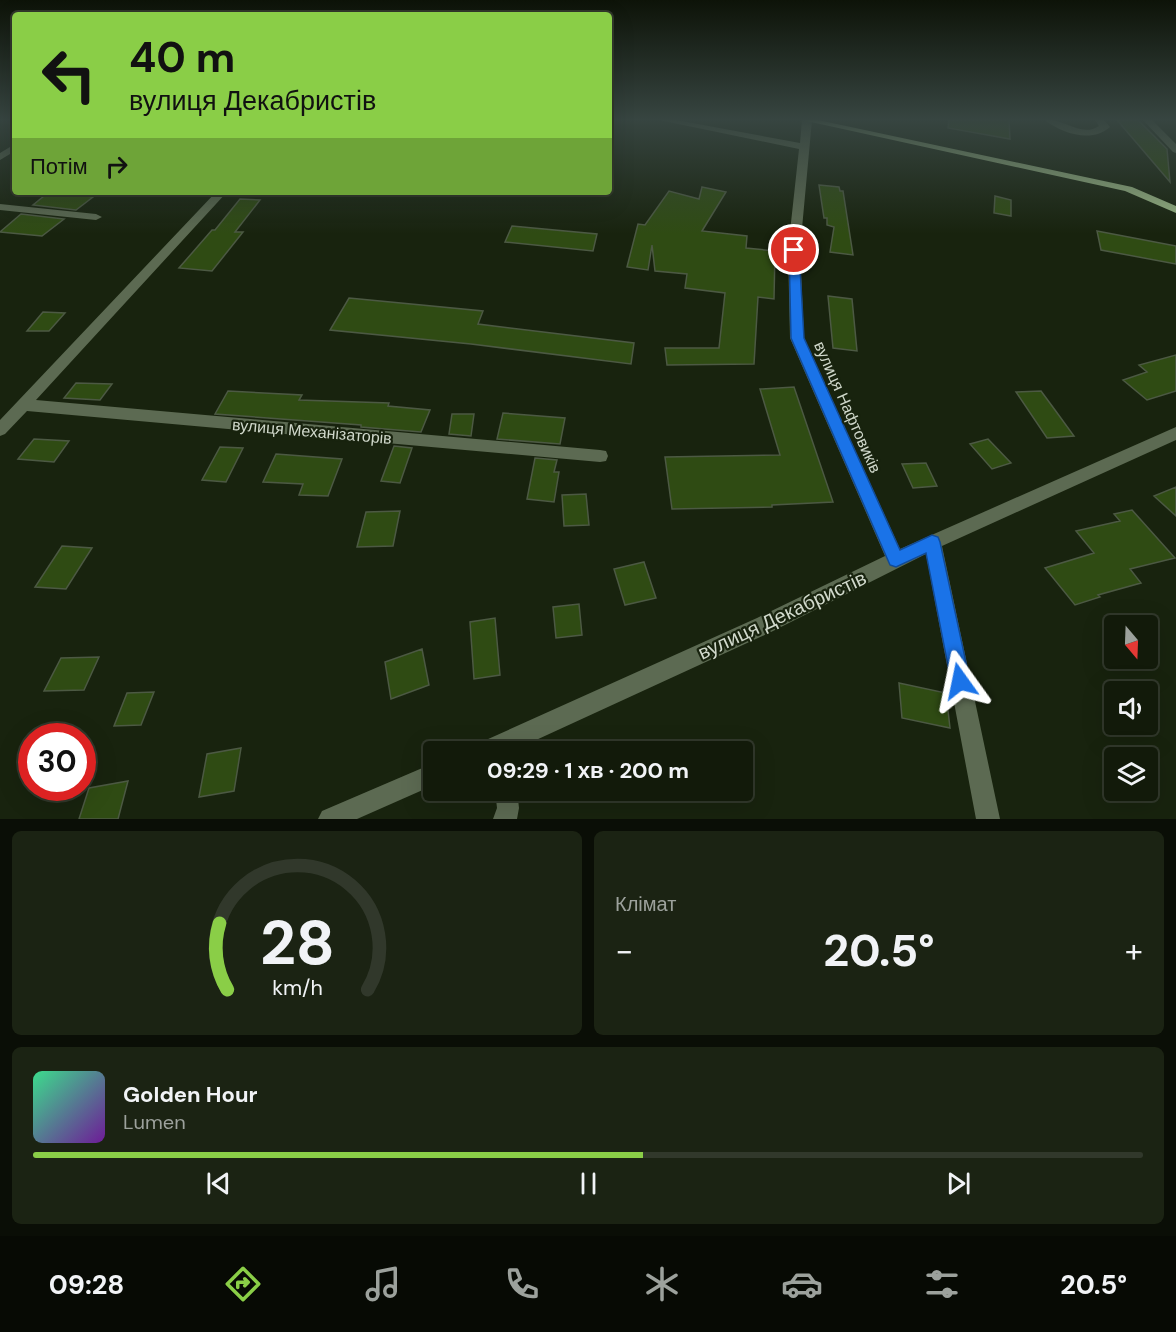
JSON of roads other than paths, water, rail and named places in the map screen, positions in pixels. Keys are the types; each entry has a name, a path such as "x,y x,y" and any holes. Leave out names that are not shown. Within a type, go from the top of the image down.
{"main road":[{"path":"985,158 1176,200"},
{"path":"1128,189 1176,210"}],"street":[{"name":"вулиця Нафтовиків","path":"803,158 794,250 797,338 896,560"},
{"path":"0,430 219,195"},
{"path":"0,207 96,217"},
{"name":"вулиця Механізаторів","path":"23,405 600,456"},
{"name":"вулиця Декабристів","path":"513,741 764,625 932,542 1176,433"},
{"path":"932,542 988,819"},
{"path":"330,819 423,779"},
{"path":"505,819 507,801"}]}
